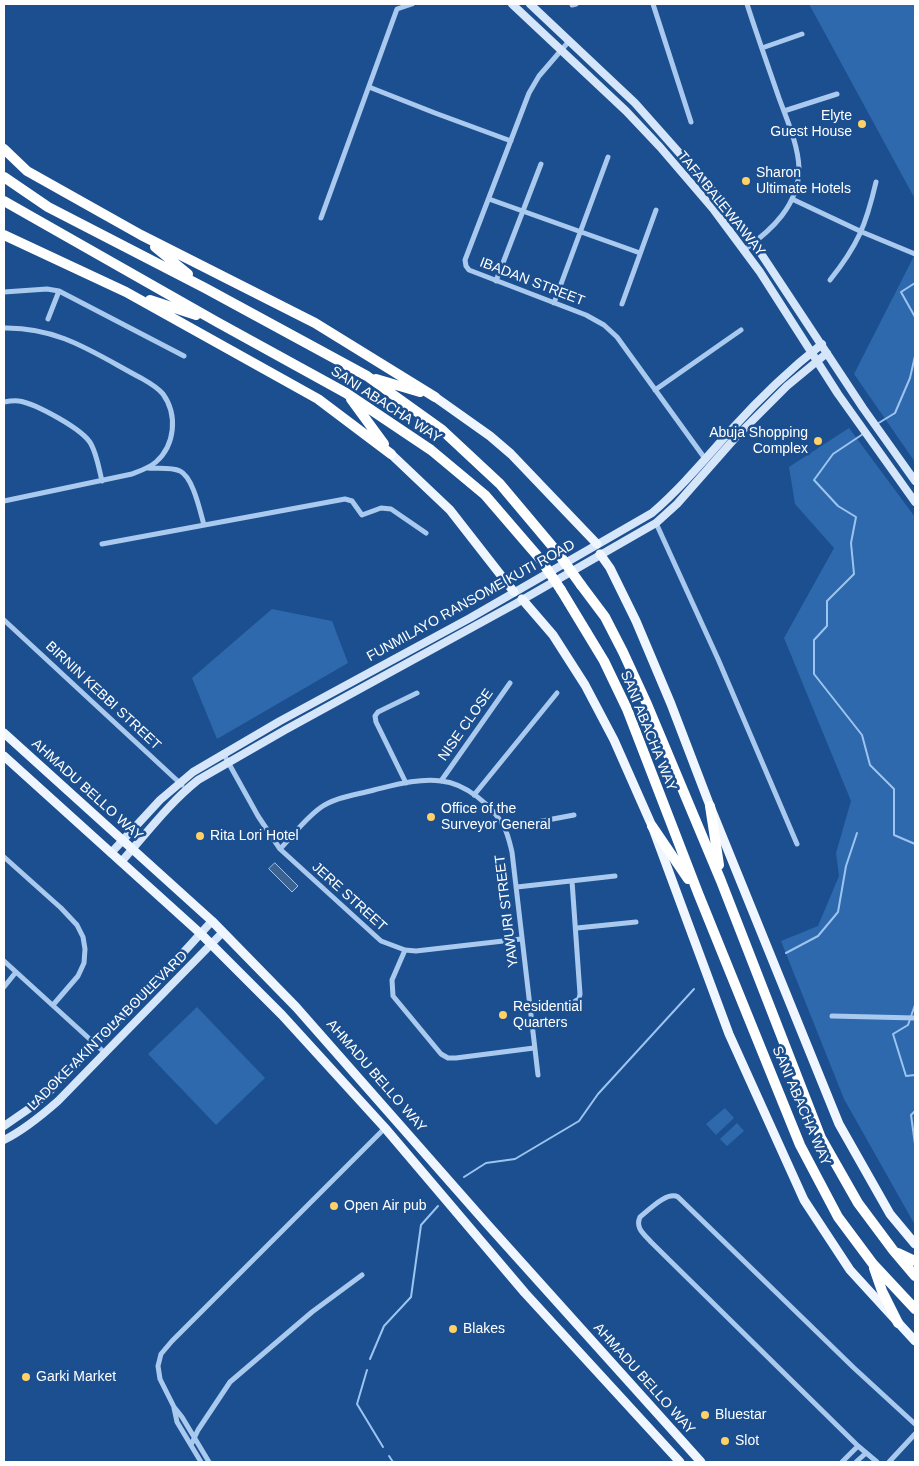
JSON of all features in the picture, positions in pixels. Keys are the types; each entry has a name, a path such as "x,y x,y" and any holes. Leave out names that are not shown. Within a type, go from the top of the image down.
{"highway":[{"path":"4,149 28,171 141,235 315,323 435,397"},
{"name":"SANI ABACHA WAY","path":"4,177 48,207 367,376 441,429 494,478 558,553 605,617 623,652 721,880 821,1138 858,1203 915,1276"},
{"name":"SANI ABACHA WAY","path":"4,201 346,393 431,450 485,495 541,560 604,661 627,709 698,893 800,1145 838,1217 873,1264 915,1309"},
{"path":"4,235 126,292 318,398 391,454"},
{"path":"141,235 204,288"},
{"path":"126,292 217,322"},
{"path":"367,376 435,397"},
{"path":"346,393 391,454"},
{"path":"710,806 721,880"},
{"path":"652,826 698,893"},
{"path":"893,1250 915,1261"},
{"path":"873,1264 882,1291 898,1323"}],"main road":[{"path":"435,397 490,436 511,454 597,544"},
{"path":"391,454 450,510 514,592"},
{"name":"SANI ABACHA WAY","path":"600,554 610,568 636,621 671,704 710,806 839,1124 890,1214 915,1244"},
{"path":"522,599 554,636 585,685 614,740 652,826 729,1034 804,1200 850,1270 915,1341"},
{"name":"AHMADU BELLO WAY","path":"4,733 212,921 321,1034 487,1224 702,1462"},
{"name":"AHMADU BELLO WAY","path":"4,756 201,934 288,1022 385,1128 525,1293 680,1462"}],"street":[{"path":"321,218 396,7 412,4"},
{"name":"TAFA BALEWA WAY","path":"512,4 626,111 714,210 744,250 852,414 915,502"},
{"name":"TAFA BALEWA WAY","path":"530,4 635,103 722,201 754,243 822,344 862,408 915,481"},
{"path":"655,4 691,122"},
{"path":"744,250 773,227 784,214 792,199 799,168 784,111 747,4"},
{"path":"762,48 802,34"},
{"name":"IBADAN STREET","path":"570,40 538,76 530,93 466,260 466,266 469,270 586,315 604,325 617,337 707,463"},
{"path":"369,87 511,141"},
{"path":"784,111 836,94"},
{"path":"554,303 608,157"},
{"path":"496,281 541,164"},
{"path":"830,280 852,250 862,232 876,182"},
{"path":"489,199 640,253"},
{"path":"792,199 862,232 915,254"},
{"path":"622,304 656,210"},
{"path":"4,292 47,289 59,291 184,356"},
{"path":"48,319 59,291"},
{"path":"4,328 45,331 60,336 141,378 162,394 170,409 173,423 166,451 148,468 132,474 4,502"},
{"path":"655,390 741,330"},
{"name":"FUNMILAYO RANSOME KUTI ROAD","path":"121,862 186,789 228,762 656,523 677,504 750,409 822,344"},
{"name":"FUNMILAYO RANSOME KUTI ROAD","path":"111,853 160,800 180,782 223,753 564,565 652,513 672,497 736,437 787,386 827,352"},
{"path":"4,402 19,401 28,404 71,424 81,432 91,443 102,481"},
{"path":"148,468 178,470 185,474 190,480 204,525"},
{"path":"102,544 349,499 362,515 381,508 391,509 426,533"},
{"path":"656,523 718,659 797,844"},
{"name":"BIRNIN KEBBI STREET","path":"4,620 186,789"},
{"name":"NISE CLOSE","path":"441,781 510,682"},
{"path":"406,783 376,722 375,716 378,712 417,693"},
{"path":"474,794 557,693"},
{"name":"JERE STREET","path":"223,753 258,816 280,849 381,941 405,950 416,951 521,939"},
{"name":"YAWURI STREET","path":"280,849 312,815 334,800 406,783 441,781 474,794 491,810 505,828 512,852 538,1075"},
{"path":"505,828 574,815"},
{"path":"4,857 61,908 77,925 82,937 85,949 84,963 78,976 53,1005"},
{"path":"517,887 615,876"},
{"path":"529,1008 574,1002 579,999 572,881"},
{"name":"LADOKE AKINTOLA BOULEVARD","path":"4,1126 30,1108 95,1045 212,921"},
{"path":"576,928 636,922"},
{"name":"LADOKE AKINTOLA BOULEVARD","path":"4,1140 39,1118 223,932"},
{"path":"405,950 392,980 393,996 441,1054 448,1058 456,1058 534,1048"},
{"path":"4,961 105,1053"},
{"path":"4,987 16,972"},
{"path":"832,1016 914,1018"},
{"path":"201,1462 177,1422 174,1408 160,1379 158,1366 161,1354 385,1128"},
{"path":"877,1462 858,1446 651,1242 638,1226 640,1217 668,1196 675,1195 678,1197 854,1368 915,1424"},
{"path":"191,1446 198,1430 230,1382 312,1312 362,1275"},
{"path":"174,1408 182,1417 209,1462"},
{"path":"889,1462 915,1434"},
{"path":"842,1462 858,1446"},
{"path":"856,1462 866,1453"}],"shaded area":[{"path":"809,4 915,4 915,199"},
{"path":"915,254 915,462 854,374"},
{"path":"849,428 915,517 915,1225 844,1099 781,941 818,926 839,876 836,853 851,801 784,638 834,548 795,504 789,467"},
{"path":"272,609 332,621 348,663 217,739 192,678"},
{"path":"275,863 298,886 292,892 269,869"},
{"path":"197,1007 265,1078 216,1125 148,1054"},
{"path":"725,1108 734,1118 716,1135 706,1124"},
{"path":"737,1123 744,1131 727,1146 720,1139"}],"waterway":[{"path":"915,283 901,292 915,317"},
{"path":"877,424 895,413 910,378 915,356"},
{"path":"863,434 833,454 814,480 838,506 856,517 851,543 854,574 827,601 827,626 814,640 814,674 862,735 870,765 894,789 894,835 915,844"},
{"path":"786,953 818,936 838,912 846,866 857,833"},
{"path":"464,1177 486,1163 515,1159 579,1121 598,1094 694,989"},
{"path":"915,1005 908,1025 893,1034 906,1076 915,1075"},
{"path":"915,1111 911,1115 915,1144"},
{"path":"370,1359 384,1326 411,1297 421,1225 438,1206"},
{"path":"367,1370 357,1404 383,1447"},
{"path":"389,1456 393,1462"}],"place":[{"name":"Elyte Guest House","path":"862,124"},
{"name":"Sharon Ultimate Hotels","path":"746,181"},
{"name":"Abuja Shopping Complex","path":"818,441"},
{"name":"Office of the Surveyor General","path":"431,817"},
{"name":"Rita Lori Hotel","path":"200,836"},
{"name":"Residential Quarters","path":"503,1015"},
{"name":"Open Air pub","path":"334,1206"},
{"name":"Blakes","path":"453,1329"},
{"name":"Garki Market","path":"26,1377"},
{"name":"Bluestar","path":"705,1415"},
{"name":"Slot","path":"725,1441"}]}
